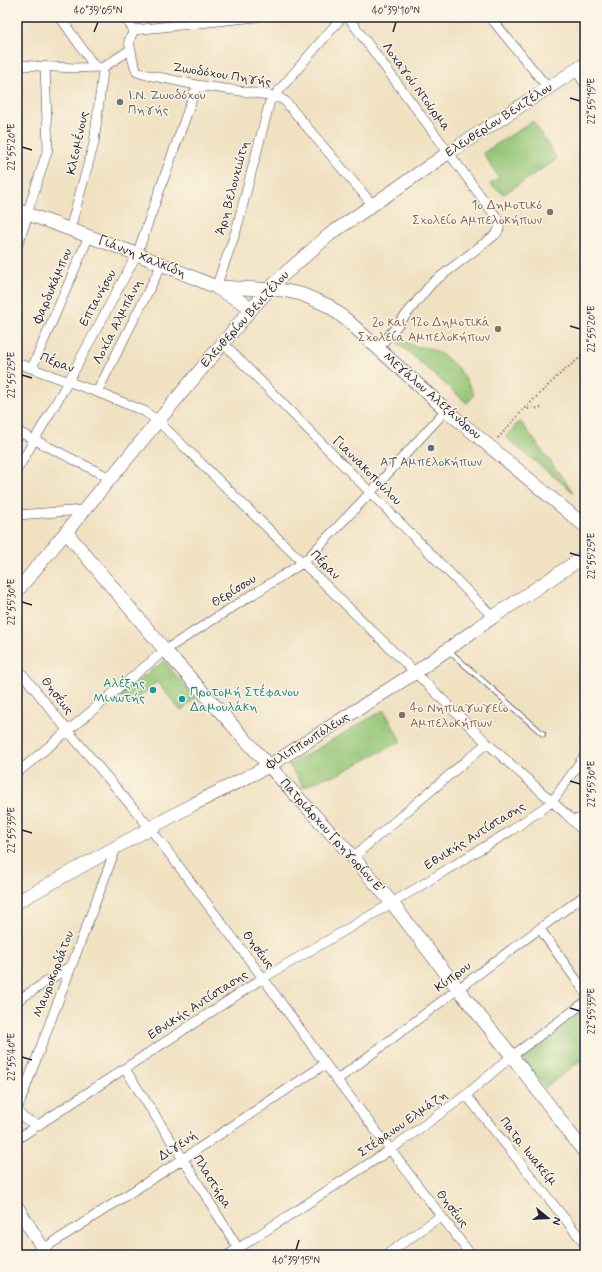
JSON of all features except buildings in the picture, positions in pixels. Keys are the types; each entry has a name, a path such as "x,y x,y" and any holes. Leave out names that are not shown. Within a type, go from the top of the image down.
{"main road":[{"name":"Ελευθερίου Βενιζέλου","path":"17,591 269,288 329,235 372,204 581,67"},
{"name":"Γιάννη Χαλκίδη","path":"24,213 137,254 216,287 269,288"},
{"path":"216,287 252,308"},
{"name":"Μεγάλου Αλεξάνδρου","path":"269,288 301,294 329,306 349,322 446,410 585,526"},
{"name":"Πατριάρχου Γρηγορίου Ε'","path":"66,532 165,650 353,857 392,903 512,1056 585,1153"},
{"name":"Φιλιππουπόλεως","path":"17,902 192,805 269,766 416,672 493,617 585,556"},
{"path":"17,1207 45,1252"}],"street":[{"path":"60,17 99,67"},
{"path":"124,17 134,30 226,18 256,17"},
{"name":"Άρη Βελουχιώτη","path":"216,287 236,231 270,101 342,17"},
{"name":"Λοχαγού Ντούρμα","path":"348,17 499,221 499,229 495,235 432,283 378,349"},
{"path":"490,17 548,88"},
{"name":"Ζωοδόχου Πηγής","path":"134,30 129,41 130,50 137,72 198,85 275,96 285,101 372,204"},
{"path":"17,65 75,68 99,67 130,50"},
{"path":"17,246 24,213 48,149 46,66"},
{"name":"Κλεομένους","path":"70,229 94,143 103,70 99,67"},
{"path":"581,67 585,84"},
{"name":"Επτανήσου","path":"17,470 68,382 137,254 198,85"},
{"name":"Φαρδυκάμπου","path":"32,368 89,236"},
{"name":"Λοχία Αλμπάνη","path":"97,392 162,264"},
{"name":"Γιαννακοπούλου","path":"223,343 493,617"},
{"name":"Πέραν","path":"17,363 97,392 144,412 158,420 487,743 585,833"},
{"name":"Θερίσσου","path":"17,773 165,650 304,562 446,410"},
{"path":"17,431 110,478"},
{"path":"17,515 84,510"},
{"name":"Θησέως","path":"17,667 68,731 150,828 263,978 337,1080 471,1255"},
{"path":"353,857 487,743"},
{"name":"Εθνικής Αντίστασης","path":"17,1139 263,978 392,903 512,830 552,802 585,755"},
{"path":"572,820 585,818"},
{"name":"Μαυροκορδάτου","path":"17,1110 116,848"},
{"name":"Κύπρου","path":"337,1080 585,895"},
{"path":"540,929 585,992"},
{"path":"17,1001 72,965"},
{"name":"Στέφανου Ελμάζη","path":"228,1255 390,1150 466,1095 512,1056 585,1002"},
{"name":"Διγενή","path":"45,1252 325,1064"},
{"name":"Πλαστήρα","path":"125,1069 238,1248"},
{"name":"Πατρ. Ιωακείμ","path":"466,1095 585,1244"},
{"path":"17,1110 26,1119 38,1125"},
{"path":"386,1255 441,1216"}],"lane":[{"path":"447,650 543,734"}],"path":[{"path":"491,447 524,409 562,372 585,354"},
{"path":"524,409 541,408"}],"green space":[{"path":"533,121 557,159 504,194 490,184 499,178 483,153"},
{"path":"403,338 412,345 428,348 444,356 456,367 466,380 474,395 467,403 398,343"},
{"path":"520,421 573,492 505,437"},
{"path":"164,661 195,698 181,711 157,682 129,706 120,695"},
{"path":"384,710 401,741 333,777 328,776 304,787 289,765"},
{"path":"585,1004 585,1057 545,1088 520,1055"}],"place":[{"name":"Ι.Ν. Ζωοδόχου Πηγής","path":"120,102"},
{"name":"1ο Δημοτικό Σχολείο Αμπελοκήπων","path":"550,212"},
{"name":"2ο και 12ο Δημοτικά Σχολεία Αμπελοκήπων","path":"498,329"},
{"name":"ΑΤ Αμπελοκήπων","path":"431,448"},
{"name":"Αλέξης Μινωτής","path":"153,690"},
{"name":"Προτομή Στέφανου Δαμουλάκη","path":"182,699"},
{"name":"4ο Νηπιαγωγείο Αμπελοκήπων","path":"402,715"}]}
